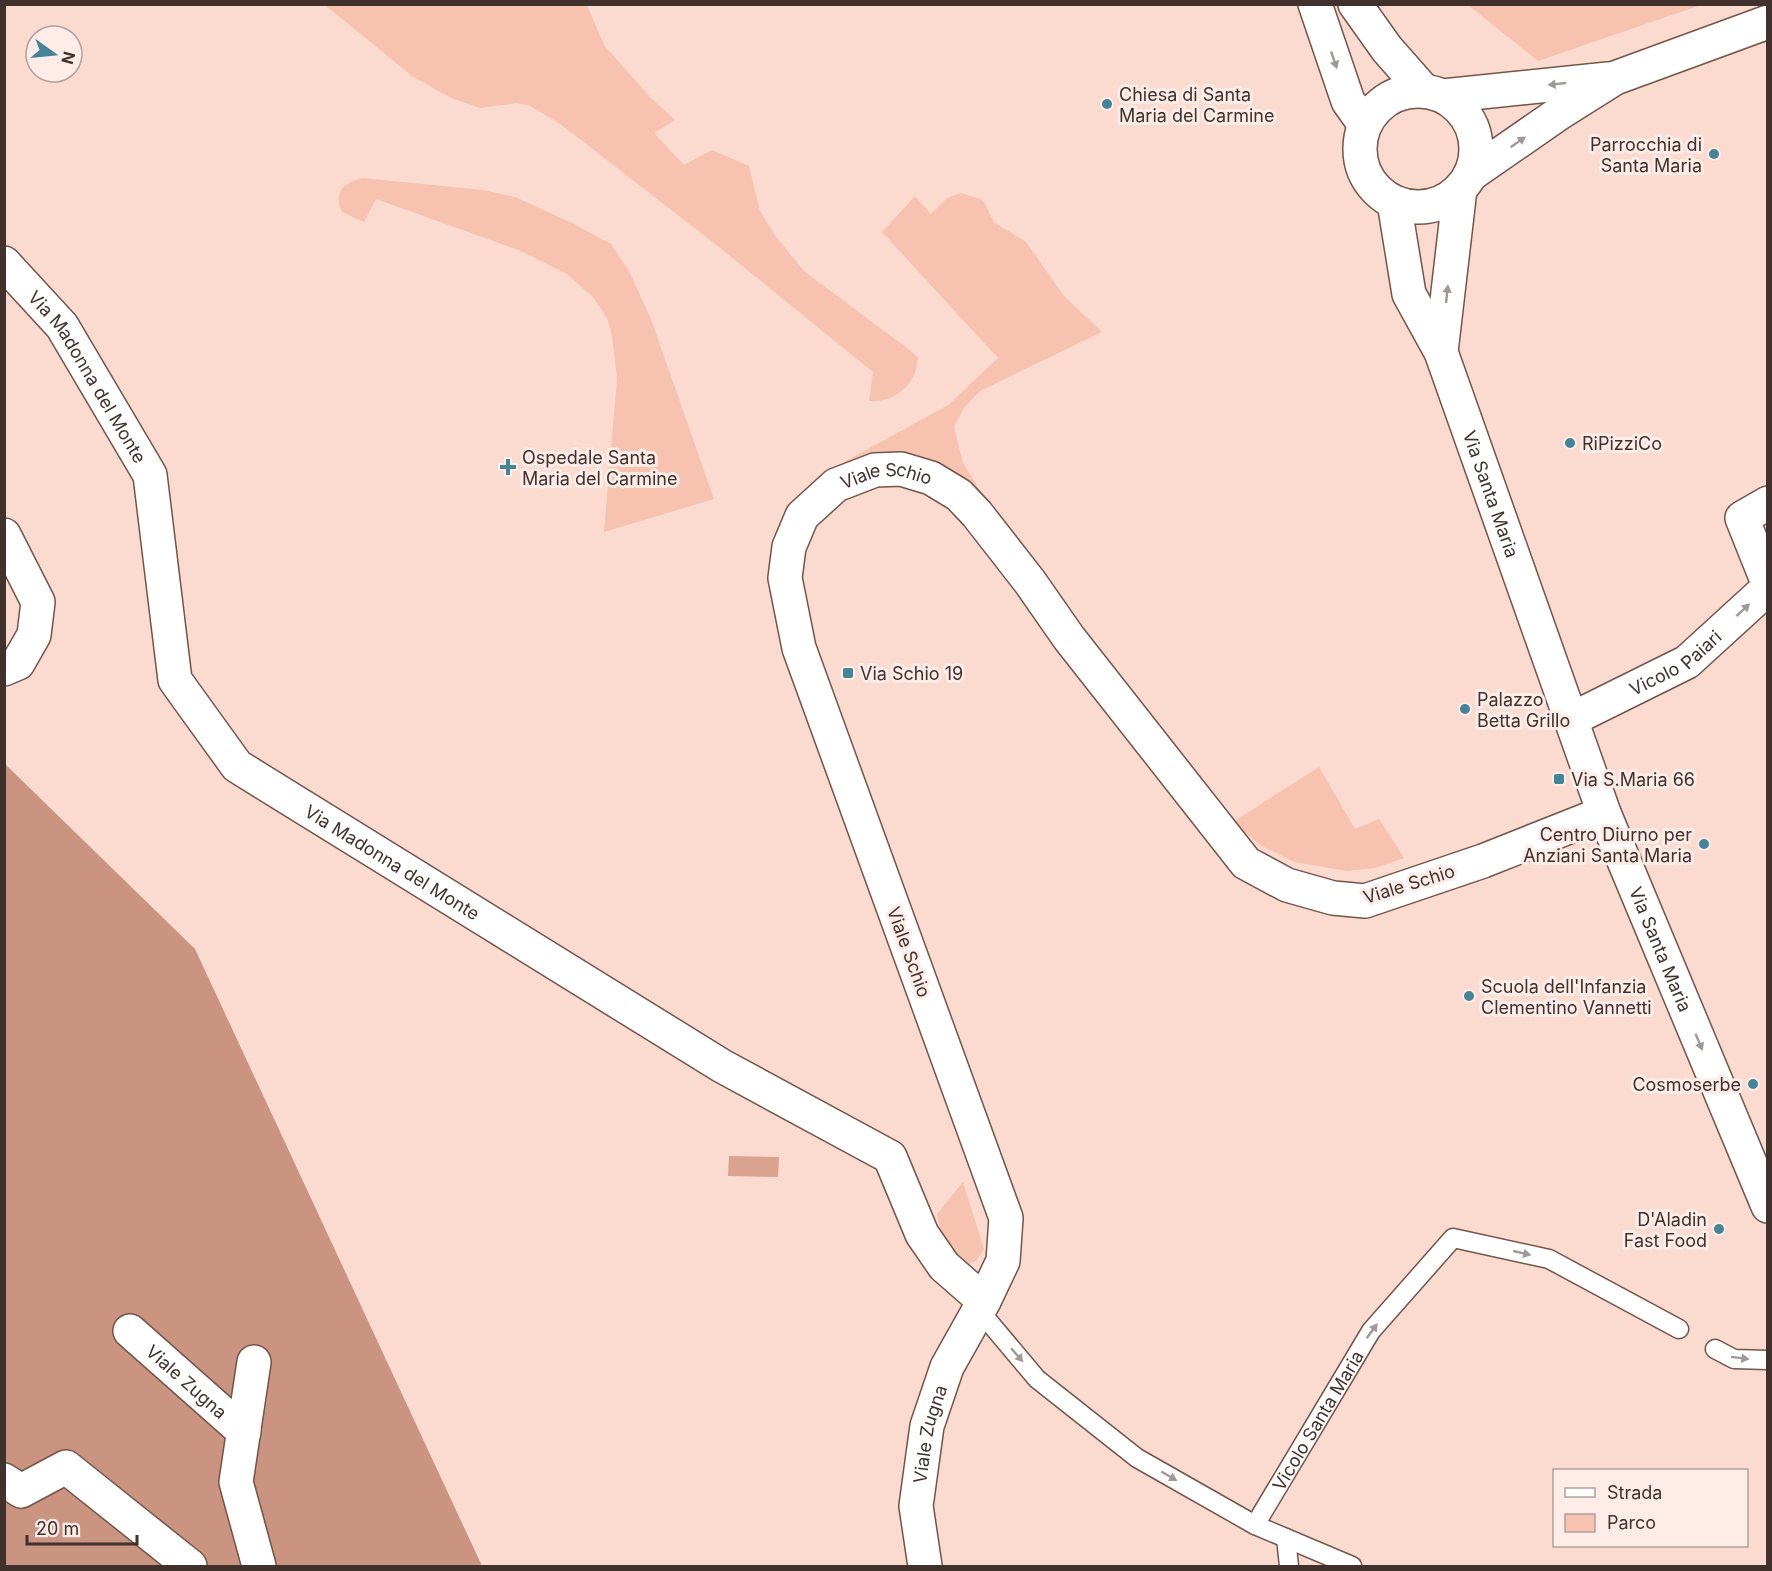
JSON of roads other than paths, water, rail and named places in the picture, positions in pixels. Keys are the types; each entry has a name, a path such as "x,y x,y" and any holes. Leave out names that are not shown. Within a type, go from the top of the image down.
{"street":[{"path":"1315,4 1348,101 1365,124"},
{"path":"1355,4 1387,49 1433,94 1459,107 1469,122 1475,139 1476,158 1465,182"},
{"path":"1615,78 1433,94 1406,92 1389,98 1374,110 1365,124 1360,143 1361,161 1367,178 1379,192 1394,202 1411,207 1429,207 1446,200 1465,182 1561,112 1615,78 1767,22"},
{"name":"Via Santa Maria","path":"1441,352 1465,182"},
{"name":"Via Santa Maria","path":"1394,202 1409,294 1441,352 1604,813 1767,1206"},
{"name":"Via Madonna del Monte","path":"4,263 62,326 150,475 175,680 237,766 722,1066 890,1157 922,1234 944,1266 982,1306"},
{"name":"Viale Schio","path":"982,1306 1003,1261 1006,1218 799,648 784,578 789,547 802,516 836,484 875,470 901,469 931,478 958,495 1030,582 1069,638 1246,863 1287,885 1332,898 1365,901 1483,861 1604,813"},
{"path":"1767,504 1742,518 1767,582"},
{"path":"4,535 38,602 34,635 18,663 4,669"},
{"name":"Vicolo Paiari","path":"1572,718 1687,662 1767,588"},
{"name":"Viale Zugna","path":"925,1566 916,1506 927,1426 947,1367 982,1306"},
{"name":"Viale Zugna","path":"130,1331 244,1432"},
{"name":"Viale Zugna","path":"254,1362 236,1482 259,1566"},
{"path":"4,1480 21,1491 66,1467 190,1566"}],"lane":[{"name":"Vicolo Santa Maria","path":"1255,1525 1371,1331 1453,1238 1549,1259 1679,1329"},
{"path":"982,1306 1037,1379 1137,1458 1255,1525 1352,1566"},
{"path":"1715,1349 1734,1359 1767,1359"},
{"path":"1286,1538 1289,1566"}],"place":[{"name":"Chiesa di Santa Maria del Carmine","path":"1107,104"},
{"name":"Parrocchia di Santa Maria","path":"1714,154"},
{"name":"RiPizziCo","path":"1570,443"},
{"name":"Ospedale Santa Maria del Carmine","path":"508,467"},
{"name":"Via Schio 19","path":"848,673"},
{"name":"Palazzo Betta Grillo","path":"1465,709"},
{"name":"Via S.Maria 66","path":"1559,779"},
{"name":"Centro Diurno per Anziani Santa Maria","path":"1704,844"},
{"name":"Scuola dell'Infanzia Clementino Vannetti","path":"1469,996"},
{"name":"Cosmoserbe","path":"1753,1084"},
{"name":"D'Aladin Fast Food","path":"1719,1229"}]}
